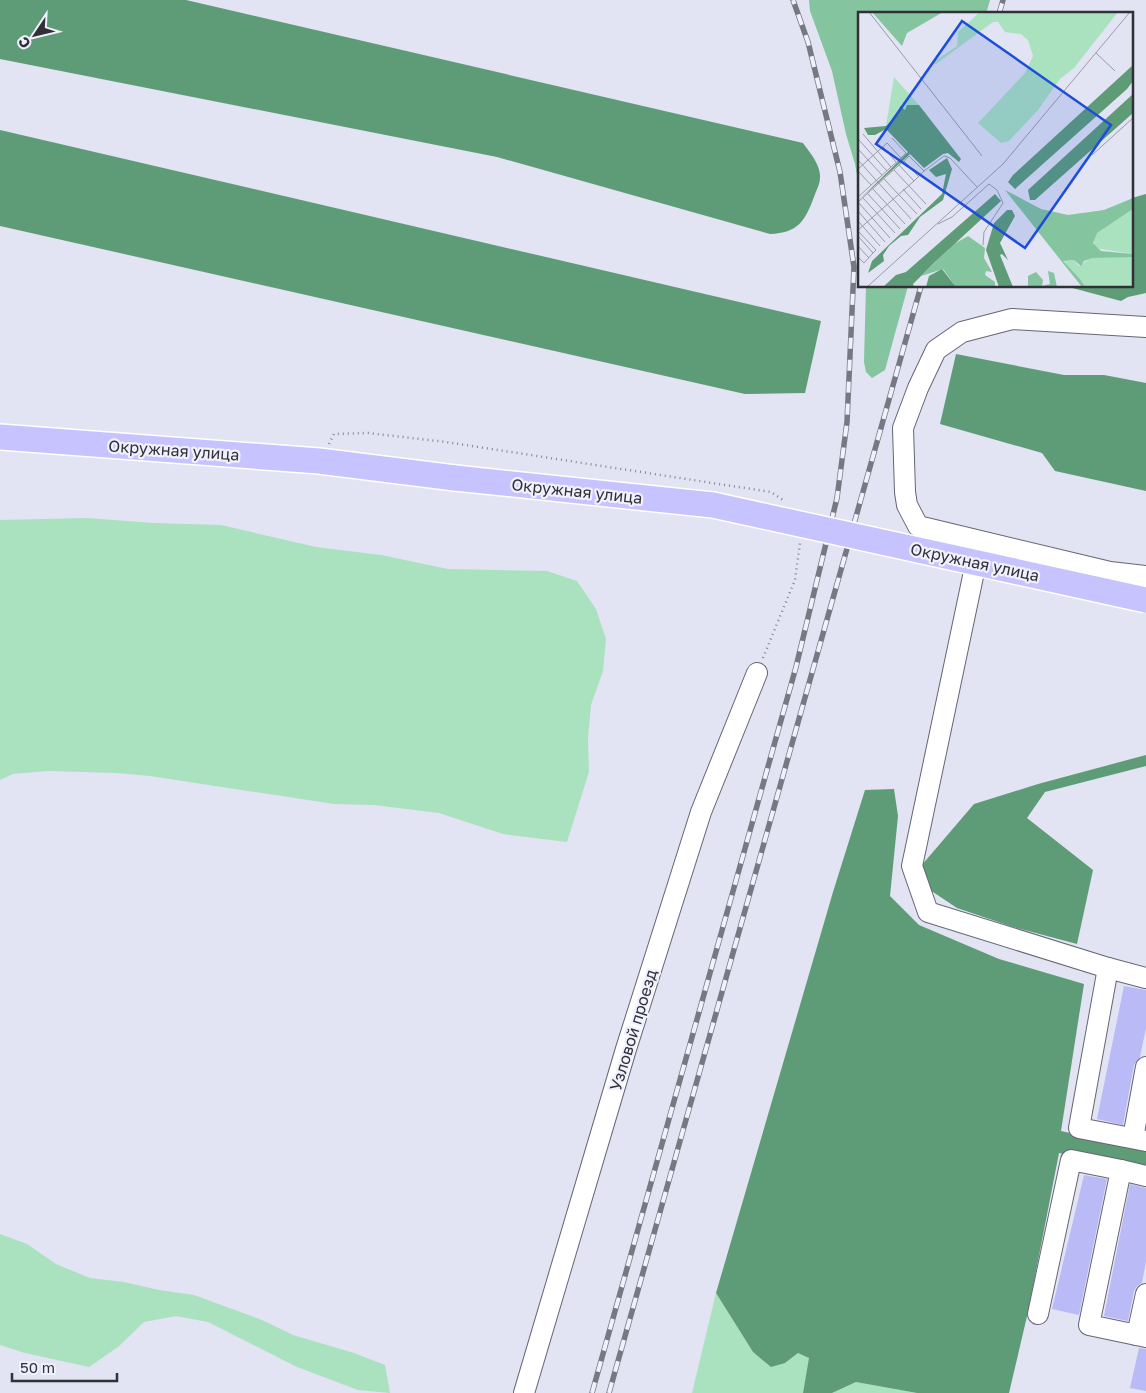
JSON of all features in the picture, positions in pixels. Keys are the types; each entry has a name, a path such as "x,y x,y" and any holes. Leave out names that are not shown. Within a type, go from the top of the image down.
{"main road":[{"name":"Окружная улица","path":"0,437 319,461 455,478 713,505 1146,600"}],"street":[{"path":"1146,327 1012,319 962,332 936,350 918,388 903,428 907,506 918,526 1110,572 1146,576"},
{"path":"980,541 912,866 928,912 1146,978"},
{"name":"Узловой проезд","path":"524,1393 626,1049 701,812 757,673"},
{"path":"1108,968 1079,1128 1139,1139 1146,1066"},
{"path":"1038,1314 1070,1160 1146,1176"},
{"path":"1121,1170 1089,1325 1141,1336 1146,1294"}],"shaded area":[{"path":"0,0 186,0 803,143 819,168 819,183 804,219 794,228 770,234 497,157 0,59"},
{"path":"809,0 990,0 987,12 858,12 858,180 832,71 810,11"},
{"path":"0,130 821,321 805,393 745,394 0,226"},
{"path":"1146,194 1146,293 1128,297 1121,301 1072,288 1134,288 1134,197"},
{"path":"866,288 907,288 885,370 872,378 866,372 864,362"},
{"path":"956,354 1064,375 1104,375 1146,383 1146,491 1055,471 1042,453 940,424"},
{"path":"87,518 221,525 316,547 381,555 448,569 547,571 577,581 596,609 606,639 603,671 591,705 588,738 589,772 567,842 503,834 439,813 374,805 334,804 150,776 48,771 13,774 0,780 0,520"},
{"path":"1146,755 1146,766 1045,792 1027,818 1093,870 1077,944 1013,927 957,908 924,886 921,866 974,804 1038,784"},
{"path":"894,789 898,816 890,896 919,925 999,959 1084,984 1061,1131 1146,1150 1146,1171 1059,1153 1028,1312 1009,1393 917,1393 856,1382 832,1393 803,1393 809,1358 798,1353 785,1363 771,1367 753,1352 716,1293 833,892 865,790"},
{"path":"0,1234 27,1244 56,1264 90,1278 124,1282 194,1295 262,1320 293,1335 354,1353 385,1365 390,1393 358,1390 297,1367 208,1322 176,1316 144,1322 118,1347 89,1367 25,1353 0,1345"},
{"path":"716,1293 753,1352 785,1363 798,1353 810,1358 803,1393 692,1393"},
{"path":"856,1382 917,1393 832,1393"}],"building":[{"path":"1124,986 1146,990 1146,1028 1140,1057 1134,1065 1123,1125 1097,1119"},
{"path":"1084,1175 1107,1179 1079,1315 1052,1309"},
{"path":"1130,1184 1146,1188 1146,1261 1142,1283 1134,1291 1128,1321 1104,1316"},
{"path":"1139,1348 1146,1349 1146,1391 1130,1388"}],"railway":[{"path":"592,1393 796,667 837,498 847,422 854,267 840,172 808,42 793,0"},
{"path":"1000,12 1003,0"},
{"path":"609,1393 920,288"}]}
